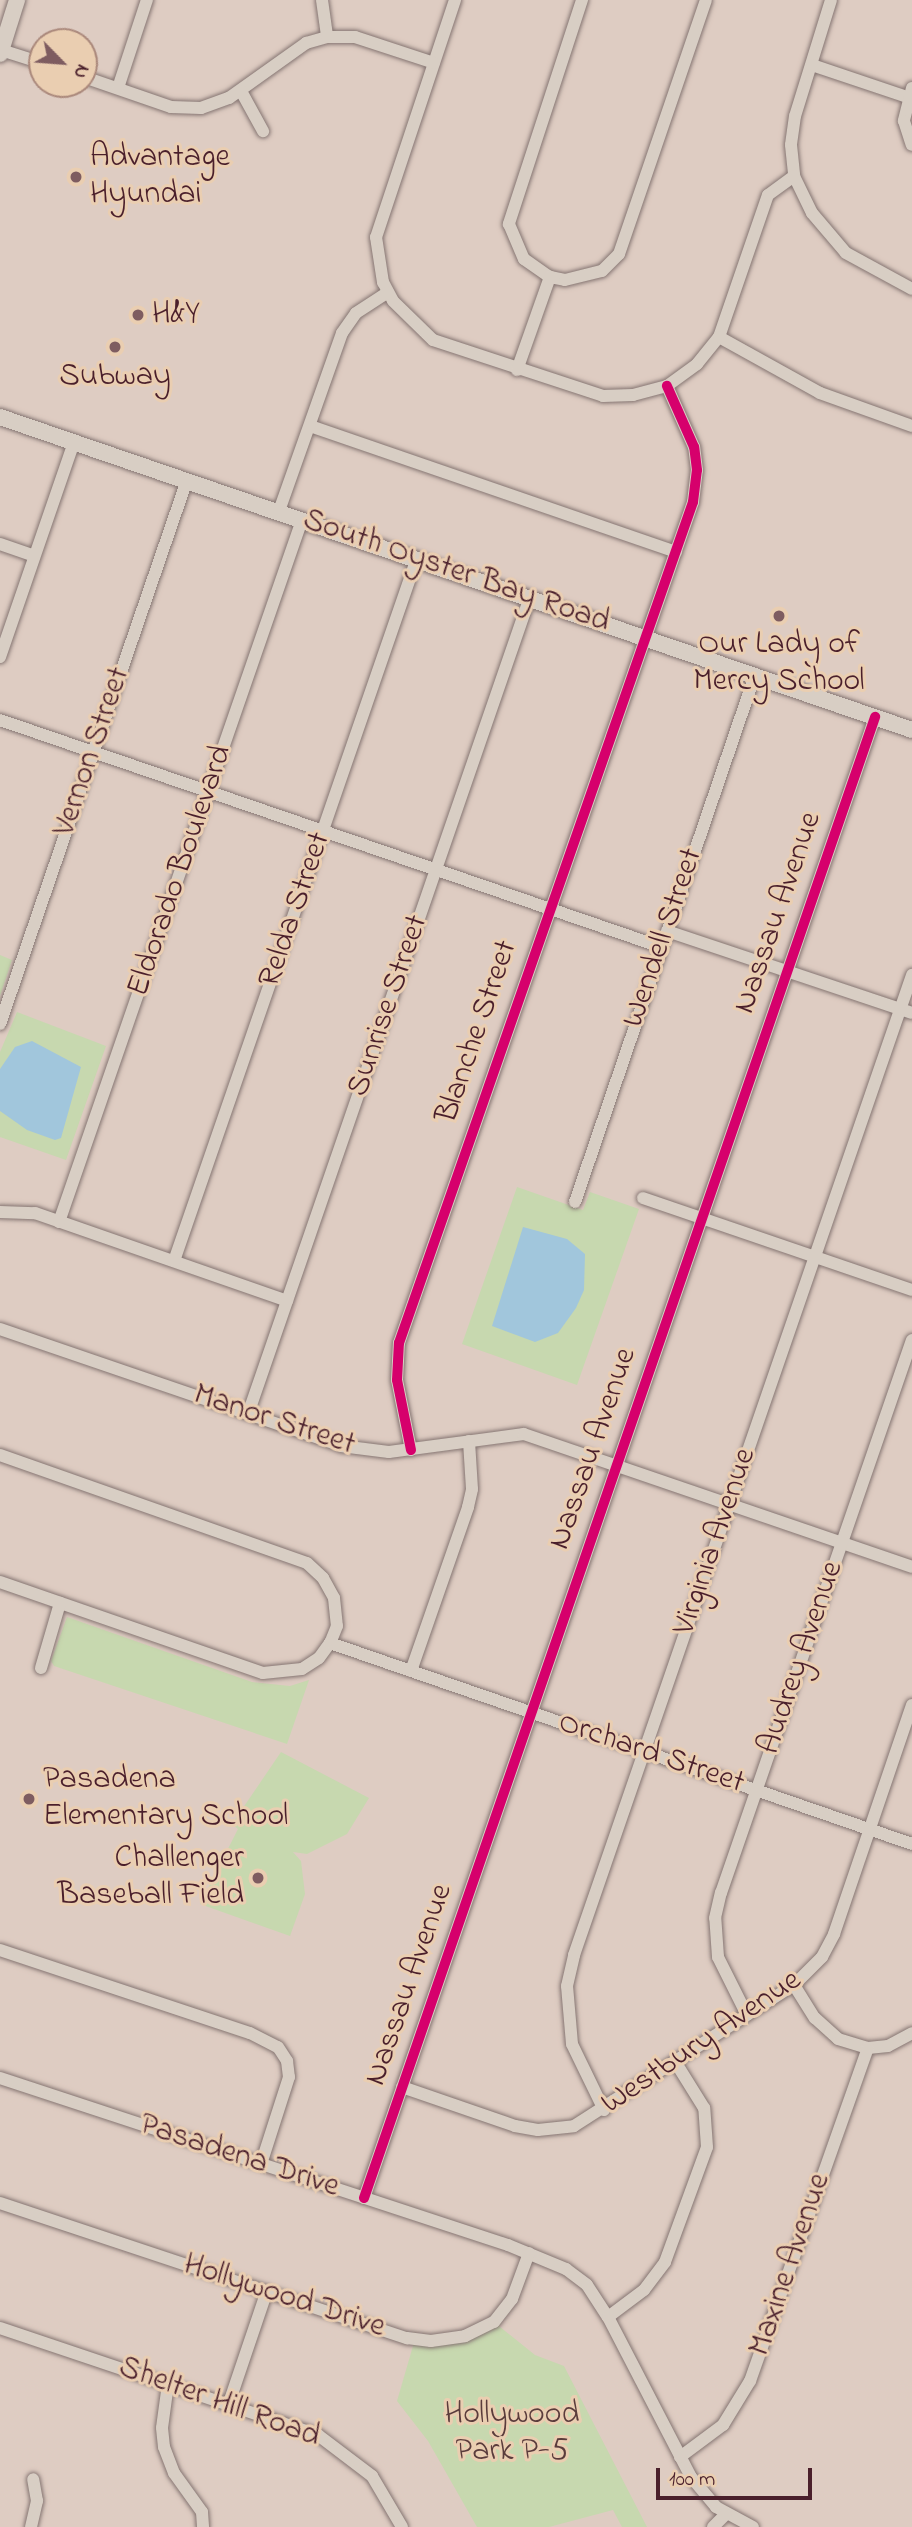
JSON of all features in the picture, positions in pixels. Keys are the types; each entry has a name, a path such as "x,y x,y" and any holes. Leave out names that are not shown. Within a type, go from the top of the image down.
{"main road":[{"path":"1,52 17,0"},
{"name":"South Oyster Bay Road","path":"0,417 912,730"}],"street":[{"path":"118,88 147,0"},
{"path":"322,0 327,37"},
{"path":"455,0 377,227 376,248 388,292 405,317 433,340 517,370 603,396 633,396 667,386 697,364 719,337 768,195 794,176"},
{"path":"582,0 511,209 515,245 524,260 550,277 581,279 602,271 619,254 706,0"},
{"path":"831,0 791,133 794,176 812,213 834,242 865,266 912,289"},
{"path":"98,82 171,107 201,108 241,91 306,43 327,37 355,37 433,64"},
{"path":"1,52 28,60"},
{"path":"812,65 909,92 904,121 912,145"},
{"path":"241,91 263,131"},
{"path":"517,370 550,277"},
{"path":"279,511 347,322 388,292"},
{"path":"719,337 820,393 912,426"},
{"name":"Blanche Street","path":"411,1450 397,1380 399,1343 548,909 693,502 697,470 688,431 667,386"},
{"path":"310,426 676,552"},
{"path":"0,657 74,442"},
{"name":"Vernon Street","path":"0,1024 187,480"},
{"name":"Eldorado Boulevard","path":"60,1222 302,520"},
{"path":"0,544 34,556"},
{"name":"Relda Street","path":"174,1261 417,558"},
{"name":"Sunrise Street","path":"248,1414 530,597"},
{"name":"Wendell Street","path":"575,1202 755,675"},
{"name":"Nassau Avenue","path":"364,2198 875,717"},
{"path":"0,720 660,947"},
{"path":"667,931 906,1011"},
{"name":"Virginia Avenue","path":"604,2110 572,2044 568,1986 574,1955 815,1257 906,1011 912,975"},
{"path":"643,1198 912,1290"},
{"path":"0,1212 35,1213 287,1301"},
{"name":"Manor Street","path":"0,1329 341,1446 380,1452 411,1450 524,1434 912,1567"},
{"name":"Audrey Avenue","path":"747,2015 718,1957 715,1918 912,1340"},
{"path":"411,1671 468,1507 472,1489 469,1441"},
{"path":"0,1455 307,1563 323,1578 334,1598 337,1626 330,1643 302,1669 263,1673 0,1582"},
{"path":"41,1668 60,1603"},
{"name":"Orchard Street","path":"330,1643 912,1844"},
{"name":"Westbury Avenue","path":"402,2087 538,2130 574,2126 604,2110 794,1985 822,1957 912,1705"},
{"path":"0,1950 271,2042 287,2061 289,2077 261,2164"},
{"path":"794,1985 826,2031 868,2048 888,2046 912,2033"},
{"name":"Maxine Avenue","path":"680,2457 723,2425 750,2381 868,2048"},
{"path":"608,2317 644,2290 665,2262 707,2147 704,2108 676,2063"},
{"name":"Pasadena Drive","path":"0,2078 529,2253 566,2269 587,2285 608,2317 691,2477 726,2514 753,2527"},
{"name":"Hollywood Drive","path":"0,2203 407,2338 451,2340 494,2322 512,2299 529,2253"},
{"path":"229,2403 267,2291"},
{"name":"Shelter Hill Road","path":"0,2328 303,2428 349,2454 384,2492 402,2527"},
{"path":"168,2384 162,2427 164,2447 174,2473 202,2512 203,2527"},
{"path":"31,2527 37,2501 33,2480"},
{"path":"713,2527 726,2514"}],"green space":[{"path":"0,955 12,960 0,996"},
{"path":"17,1012 106,1046 66,1160 0,1137 0,1052"},
{"path":"517,1187 583,1210 590,1192 639,1209 577,1385 462,1344"},
{"path":"67,1617 252,1682 290,1686 309,1680 287,1744 54,1666 51,1661"},
{"path":"281,1752 369,1798 347,1834 307,1854 293,1852 301,1861 305,1894 290,1936 200,1904 238,1829 232,1824"},
{"name":"Hollywood Park P-5","path":"494,2322 535,2355 564,2366 647,2527 622,2527 613,2510 549,2527 477,2527 428,2441 397,2401 415,2339 431,2341"}],"water":[{"path":"32,1041 81,1067 61,1138 55,1140 27,1130 0,1111 0,1069 15,1047"},
{"path":"523,1227 567,1239 585,1254 584,1290 576,1308 558,1333 535,1342 492,1326"}],"cycle path":[{"path":"411,1450 397,1380 399,1343 693,502 697,470 694,447 667,386"},
{"path":"364,2198 875,717"}],"place":[{"name":"Advantage Hyundai","path":"76,177"},
{"name":"H&Y","path":"138,315"},
{"name":"Subway","path":"115,347"},
{"name":"Our Lady of Mercy School","path":"779,616"},
{"name":"Pasadena Elementary School","path":"29,1799"},
{"name":"Challenger Baseball Field","path":"258,1878"}]}
